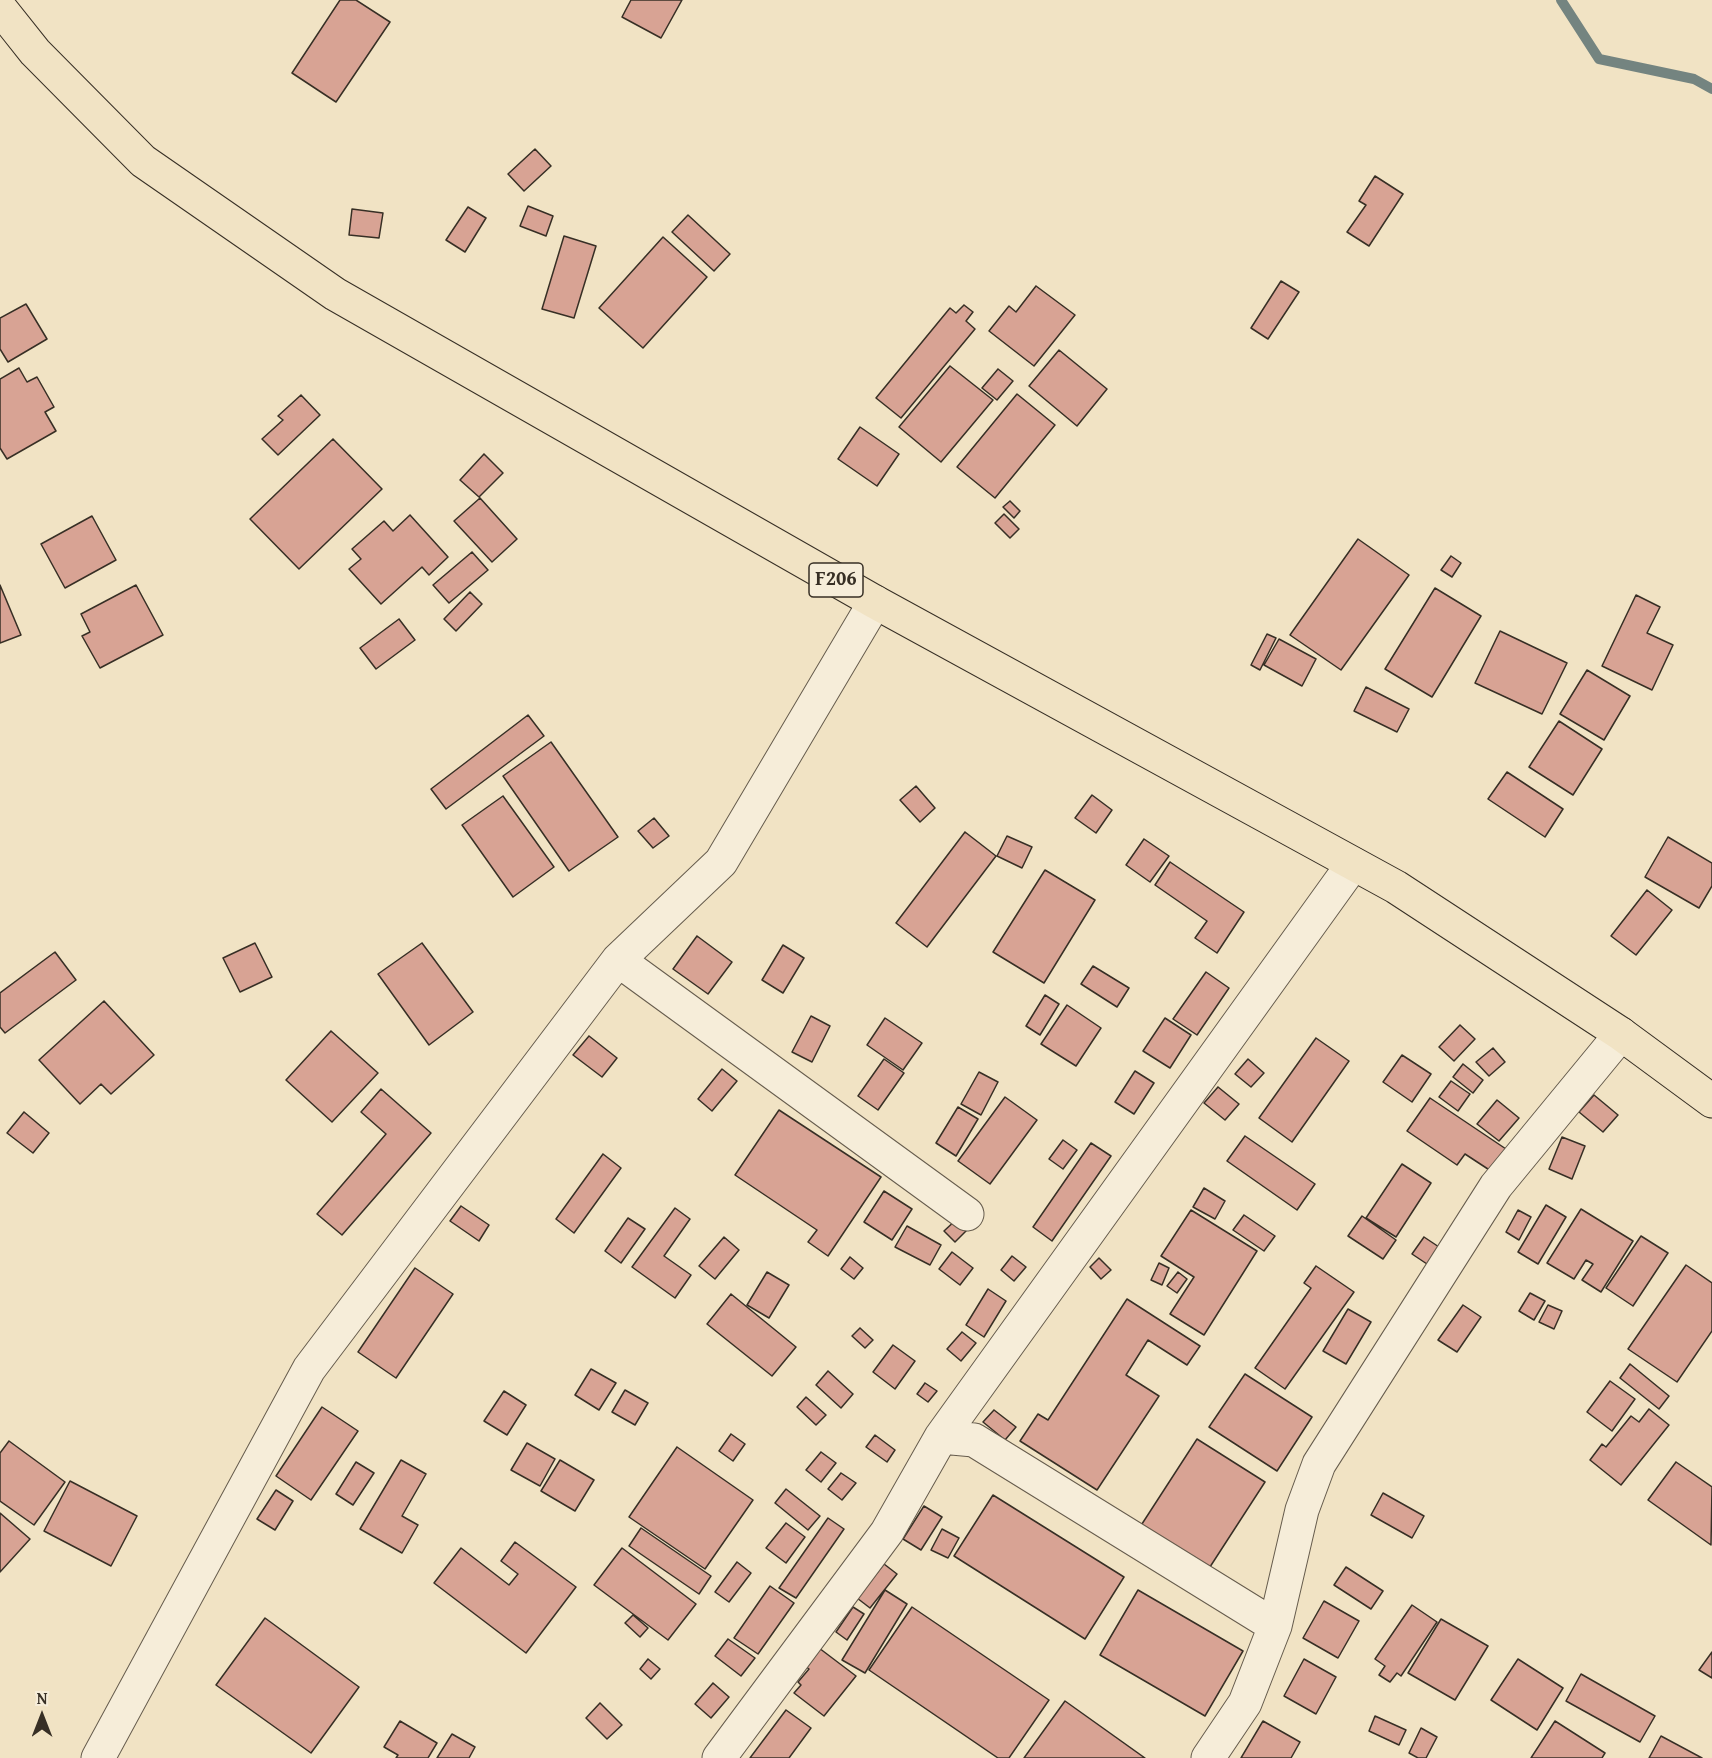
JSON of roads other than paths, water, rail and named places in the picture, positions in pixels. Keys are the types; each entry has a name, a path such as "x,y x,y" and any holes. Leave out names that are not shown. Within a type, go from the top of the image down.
{"main road":[{"name":"F206","path":"0,8 36,52 143,162 335,294 875,602 1395,887 1621,1034 1712,1101"}],"street":[{"path":"98,1758 309,1369 618,960 721,862 875,602"},
{"path":"719,1758 887,1532 941,1437 1353,864"},
{"path":"618,960 967,1214"},
{"path":"1208,1758 1245,1703 1275,1626 1302,1510 1319,1464 1496,1186 1621,1034"},
{"path":"941,1437 974,1440 1275,1626"}],"waterway":[{"path":"1561,0 1599,59 1694,79 1712,89"}]}
